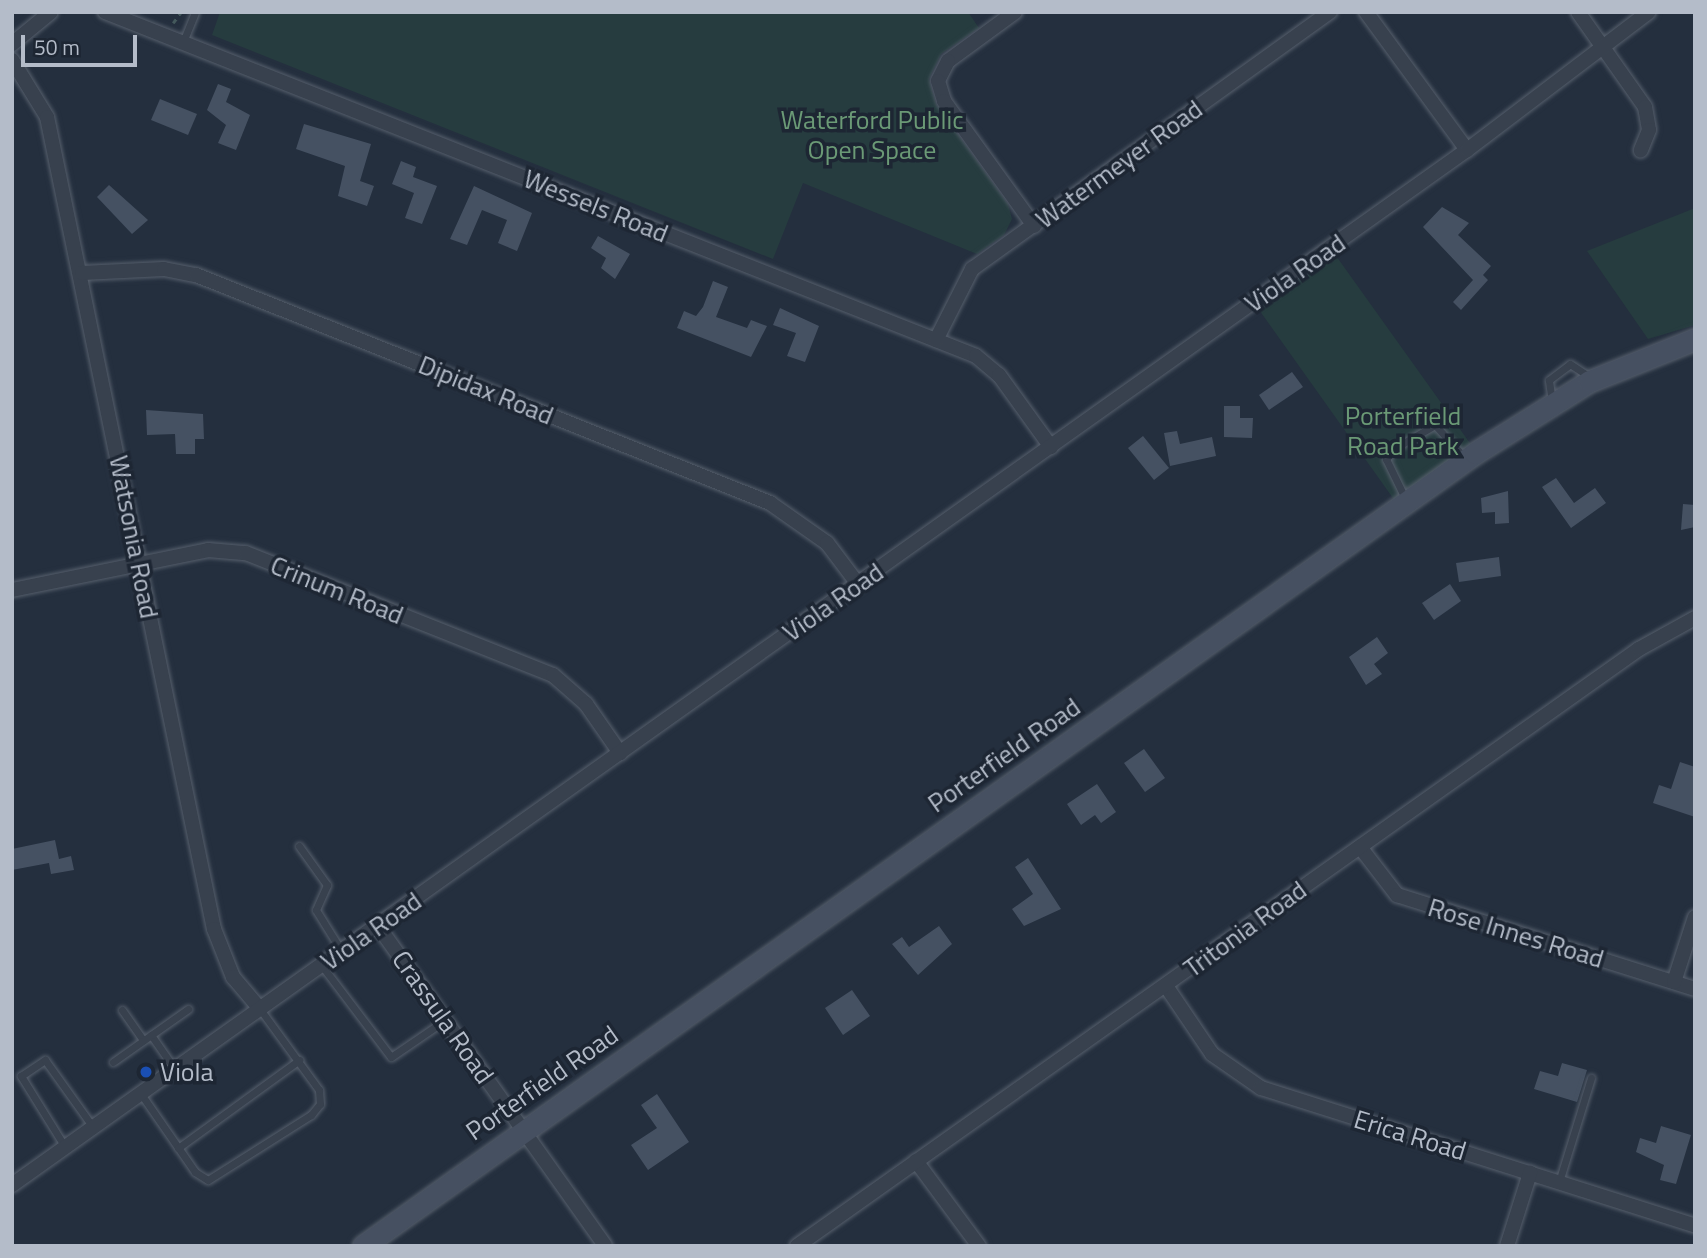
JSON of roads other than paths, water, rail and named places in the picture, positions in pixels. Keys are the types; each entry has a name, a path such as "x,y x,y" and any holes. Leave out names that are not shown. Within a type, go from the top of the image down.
{"street":[{"path":"12,44 51,12"},
{"name":"Wessels Road","path":"105,12 936,340 987,363 1051,447"},
{"path":"1015,12 948,61 938,81 944,100 1034,226"},
{"name":"Watermeyer Road","path":"936,340 966,275 1330,12"},
{"path":"1366,12 1467,150"},
{"path":"1578,12 1648,114 1641,150"},
{"name":"Viola Road","path":"12,1185 1467,150 1649,12"},
{"name":"Watsonia Road","path":"12,61 47,117 82,273 214,929 233,977 260,1009"},
{"name":"Dipidax Road","path":"82,273 154,268 196,275 770,503 827,543 858,584"},
{"name":"Porterfield Road","path":"363,1246 1466,460 1552,402 1592,380 1695,339"},
{"name":"Crinum Road","path":"12,590 208,550 246,553 553,675 586,704 620,753"},
{"name":"Tritonia Road","path":"797,1246 1639,649 1695,618"},
{"name":"Rose Innes Road","path":"1360,846 1397,895 1695,989"},
{"path":"1674,982 1695,917"},
{"name":"Crassula Road","path":"378,926 605,1246"},
{"name":"Erica Road","path":"1166,986 1212,1054 1248,1083 1695,1226"},
{"path":"916,1161 979,1246"},
{"path":"1507,1246 1530,1173"}],"lane":[{"path":"183,43 195,12"},
{"path":"1408,501 1387,465 1395,448 1435,425 1466,460"},
{"path":"299,846 327,885 316,910 342,952"},
{"path":"322,966 391,1057 445,1020"},
{"path":"113,1062 188,1009"},
{"path":"140,1093 195,1172 212,1180 311,1115 321,1095 299,1060 260,1009"},
{"path":"122,1010 143,1040"},
{"path":"151,1035 174,1068"},
{"path":"65,1147 22,1076 45,1060 93,1127"},
{"path":"178,1147 299,1060"},
{"path":"1559,1182 1591,1078"}],"place":[{"name":"Viola","path":"146,1072"}],"park label":[{"name":"Waterford Public Open Space","path":"872,135"},
{"name":"Porterfield Road Park","path":"1403,431"}]}
